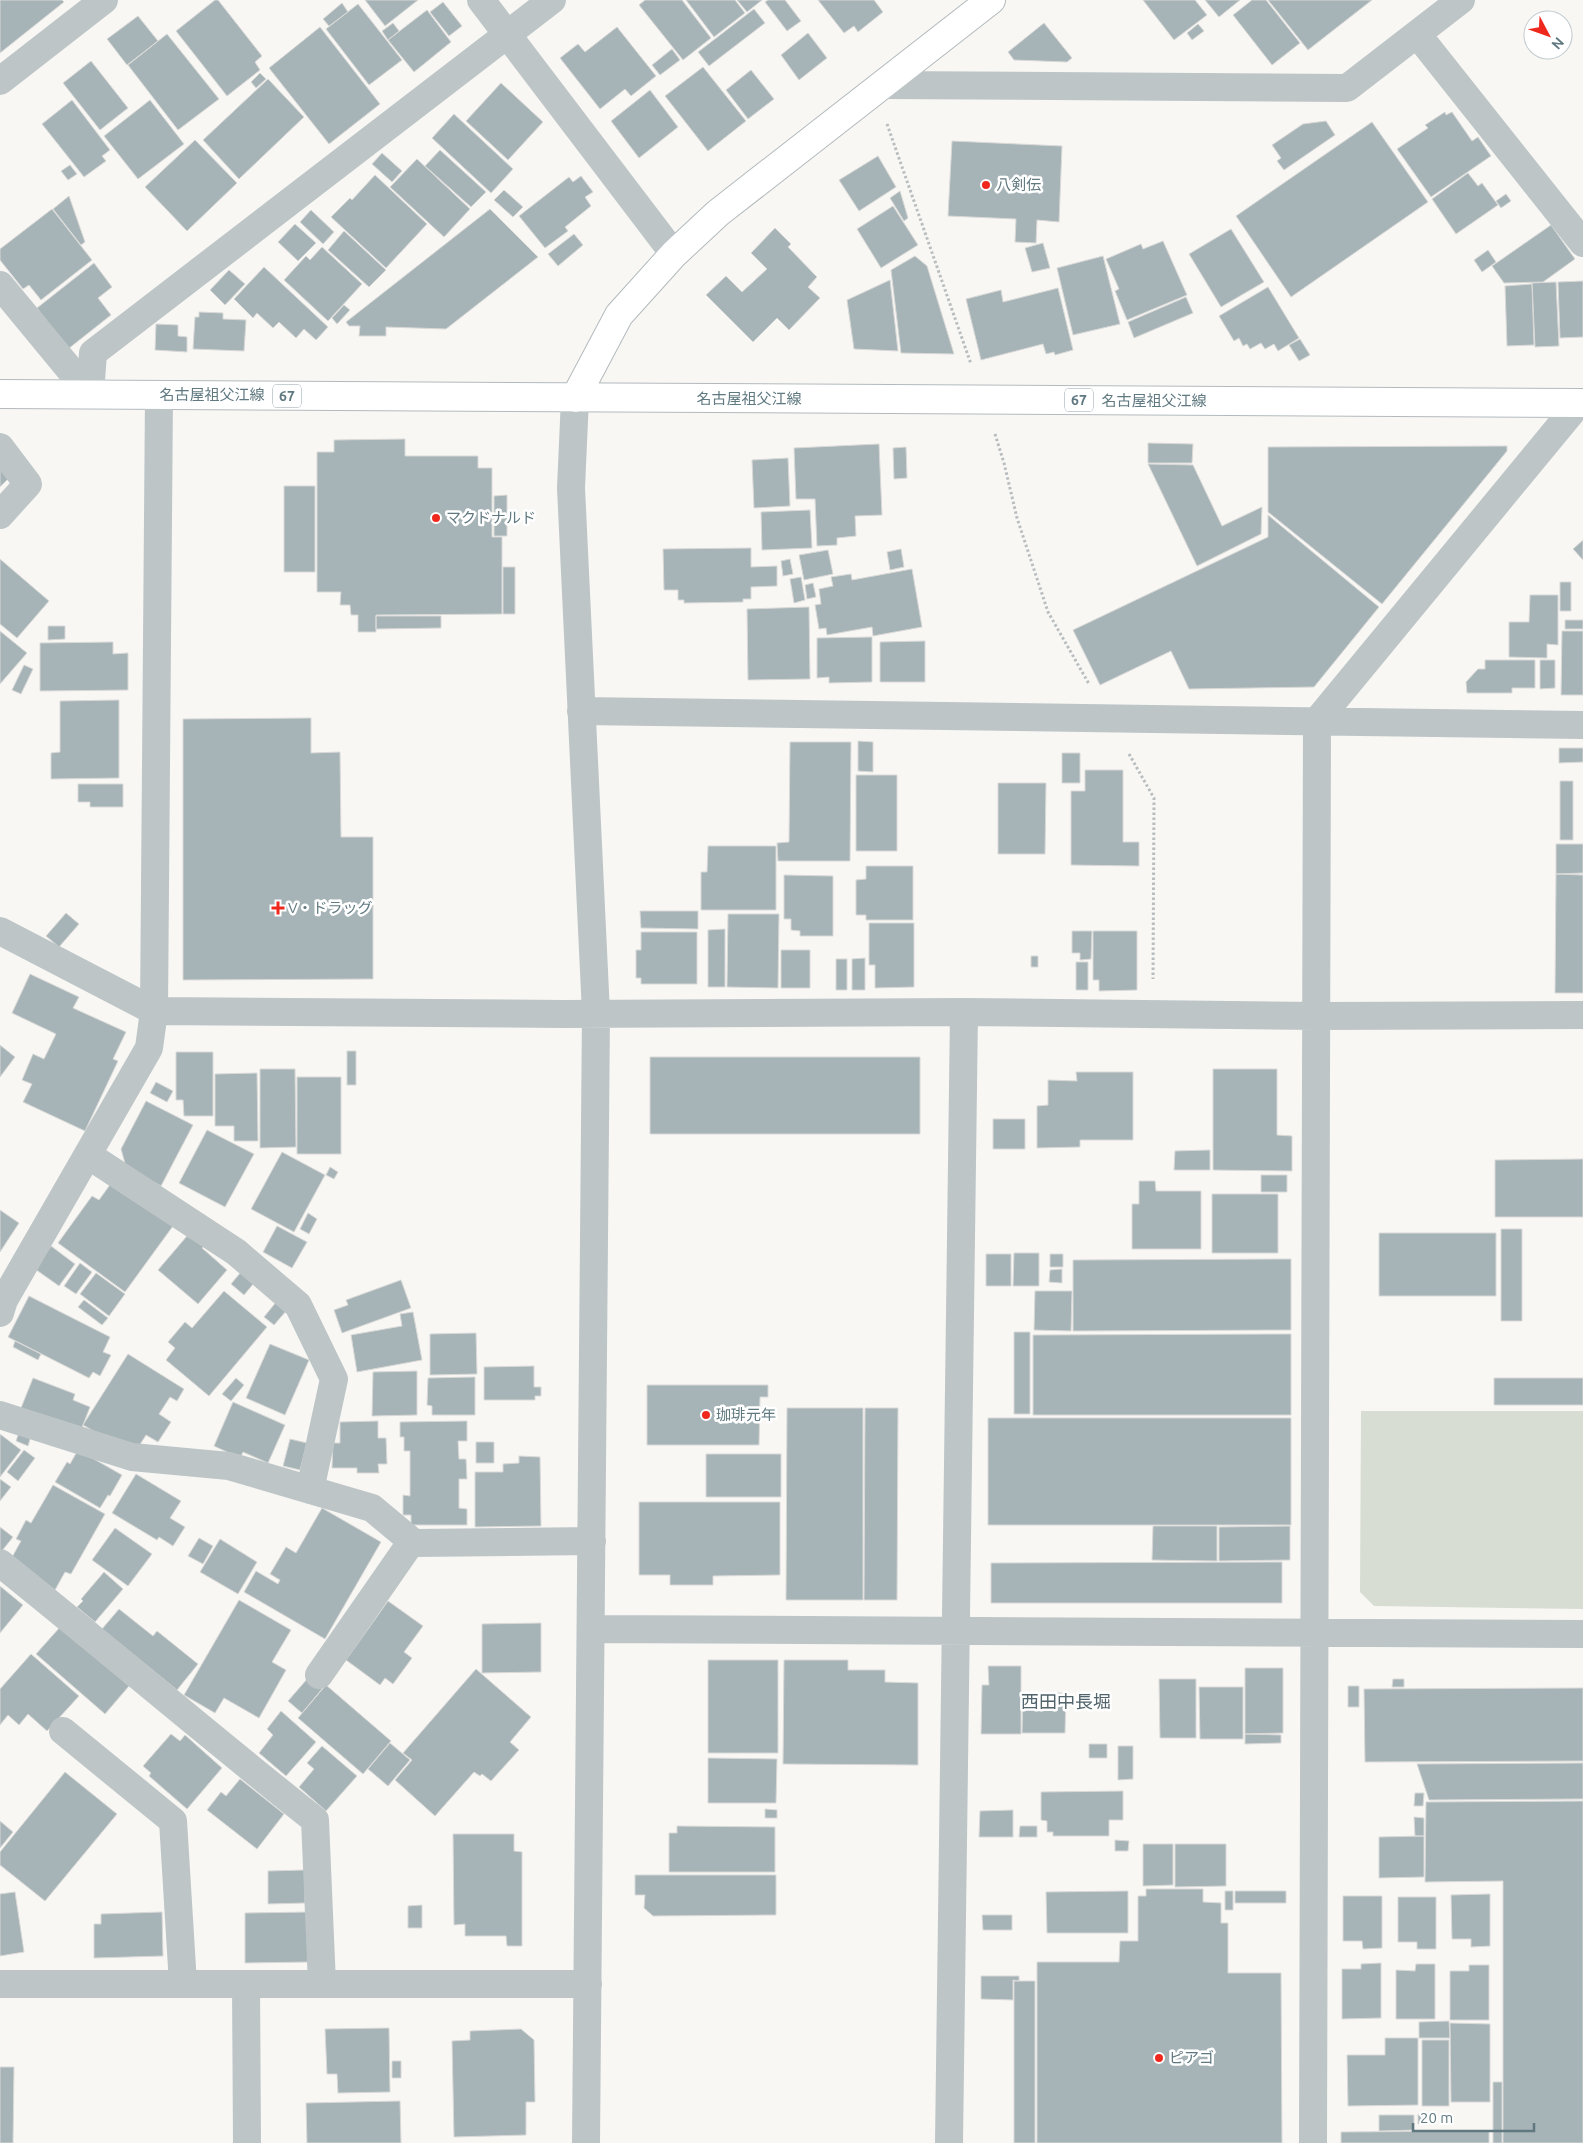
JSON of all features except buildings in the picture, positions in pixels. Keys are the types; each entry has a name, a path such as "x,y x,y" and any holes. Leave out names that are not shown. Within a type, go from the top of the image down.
{"main road":[{"path":"575,398 619,315 674,254 718,213 992,0"},
{"name":"名古屋祖父江線","path":"2,397 90,394 1581,403"}],"street":[{"path":"0,81 104,0"},
{"path":"481,0 674,254"},
{"path":"90,394 93,353 552,0"},
{"path":"879,88 1347,88 1461,0"},
{"path":"1417,34 1583,244"},
{"path":"0,285 90,394"},
{"path":"1,1304 149,1048 154,1012 159,395"},
{"path":"575,398 571,488 596,1013 586,2143"},
{"path":"1312,2143 1317,721 1581,403"},
{"path":"0,447 28,484 0,515"},
{"path":"582,712 1583,725"},
{"path":"0,931 154,1012 964,1012 1316,1016 1583,1015"},
{"path":"949,2143 964,1012"},
{"path":"88,1155 236,1252 298,1305 334,1379 310,1490"},
{"path":"0,1415 132,1456 230,1466 372,1508 414,1543 592,1542"},
{"path":"319,1675 412,1541"},
{"path":"0,1563 205,1732 316,1820 322,1984"},
{"path":"591,1629 1583,1634"},
{"path":"63,1732 173,1821 183,1984"},
{"path":"0,1984 588,1984"},
{"path":"246,1984 247,2143"}],"path":[{"path":"879,88 984,400 1004,463 1016,518 1048,612 1154,798 1152,1015"}],"shaded area":[{"path":"1361,1411 1583,1411 1583,1609 1374,1606 1360,1592"}],"place":[{"name":"八剣伝","path":"986,185"},
{"name":"マクドナルド","path":"436,518"},
{"name":"V・ドラッグ","path":"278,908"},
{"name":"珈琲元年","path":"706,1415"},
{"name":"ピアゴ","path":"1159,2058"}],"district":[{"name":"西田中長堀","path":"1066,1702"}]}
